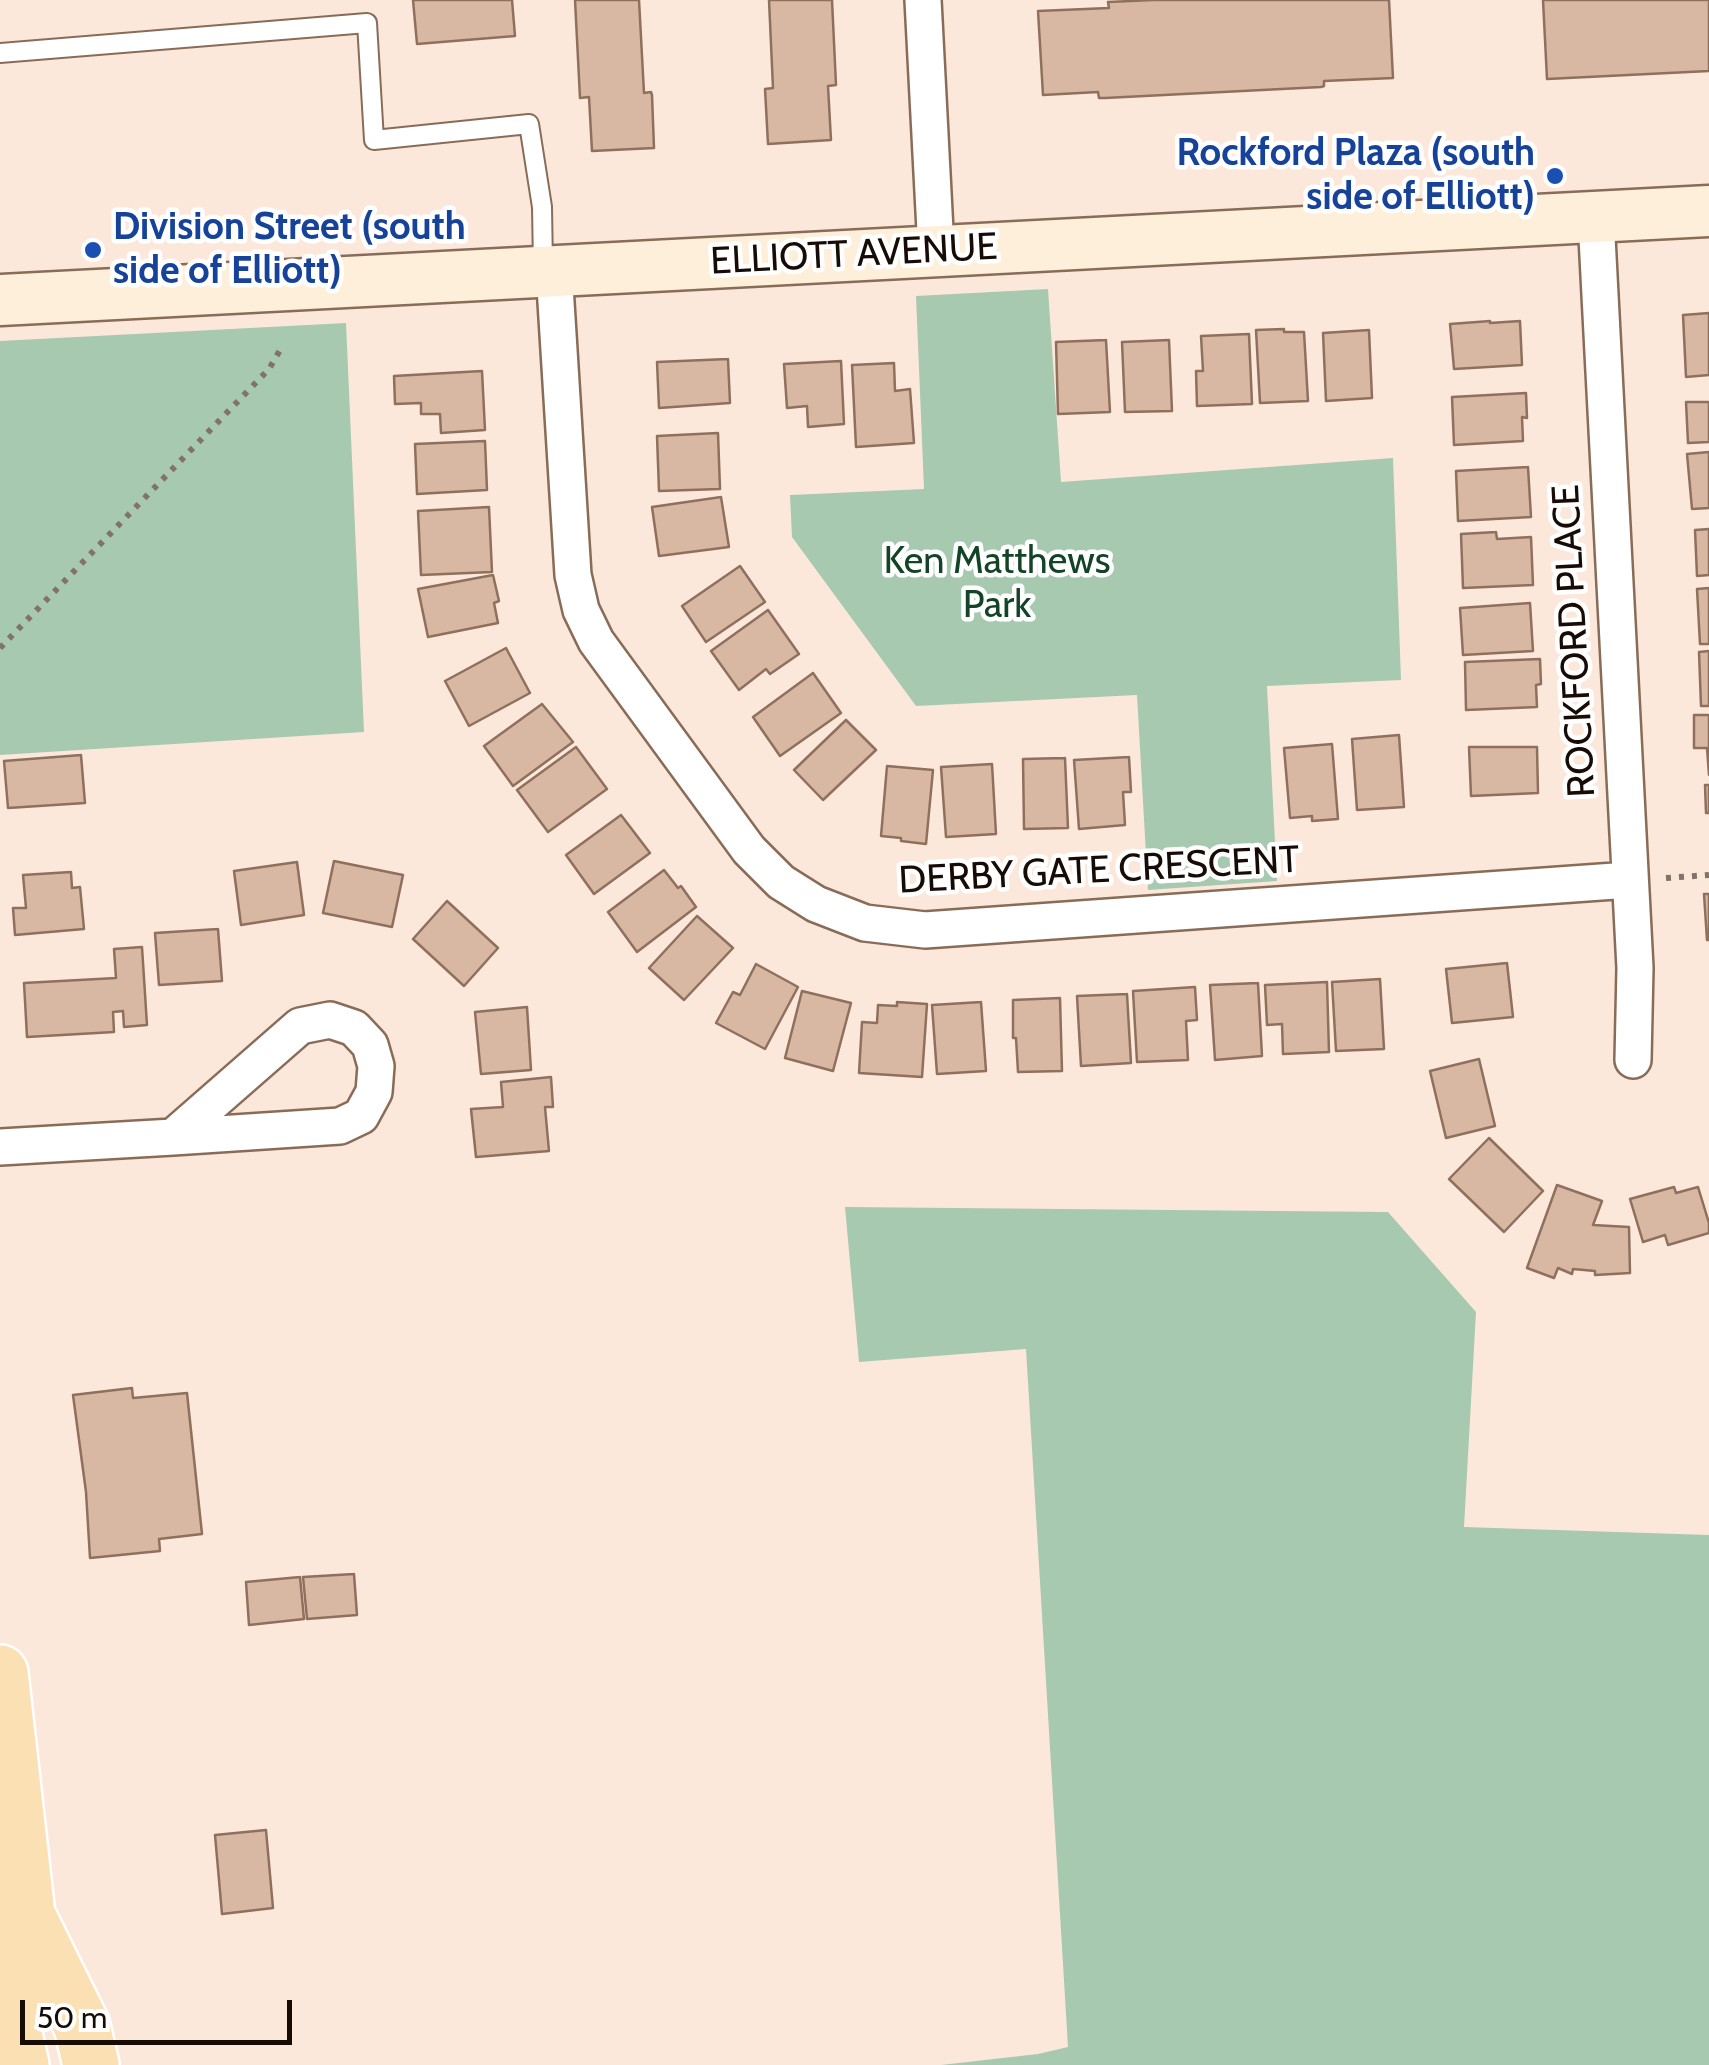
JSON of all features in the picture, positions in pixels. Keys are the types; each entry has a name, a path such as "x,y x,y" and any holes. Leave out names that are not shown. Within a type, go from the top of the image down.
{"main road":[{"path":"0,1674 27,1915 13,2030 21,2065"},
{"path":"27,1915 82,2026 91,2065"}],"street":[{"path":"923,0 936,250"},
{"name":"ELLIOTT AVENUE","path":"0,300 1709,211"},
{"name":"ROCKFORD PLACE","path":"1596,218 1636,968 1633,1060"},
{"name":"DERBY GATE CRESCENT","path":"548,271 573,576 581,610 596,642 749,850 780,882 816,904 865,923 925,930 1630,880"},
{"path":"0,1147 173,1138 340,1126 361,1116 374,1092 376,1066 370,1045 354,1028 330,1020 300,1026 173,1138"}],"lane":[{"path":"0,54 367,24 374,140 530,124 548,271"}],"path":[{"path":"0,648 269,370 284,346"}],"green space":[{"name":"Ken Matthews Park","path":"1048,289 1061,482 1393,458 1401,680 1267,686 1277,881 1148,890 1137,695 916,706 792,537 790,495 924,489 916,296"},
{"path":"346,323 364,732 0,755 0,341"},
{"path":"845,1207 1388,1212 1476,1312 1464,1527 1709,1535 1709,2065 941,2065 1068,2047 1026,1349 859,1362"}],"building":[{"path":"413,0 512,0 515,36 417,44"},
{"path":"575,0 639,0 644,93 652,95 654,148 592,151 589,97 580,98"},
{"path":"769,0 832,0 836,85 828,86 831,140 768,144 765,89 773,88"},
{"path":"1389,0 1393,78 1324,81 1321,87 1105,98 1099,98 1098,92 1043,95 1038,11 1109,8 1108,2"},
{"path":"1543,0 1709,0 1709,71 1547,79"},
{"path":"1709,313 1709,375 1686,377 1683,315"},
{"path":"1520,321 1522,365 1454,369 1450,324"},
{"path":"1256,330 1304,332 1308,401 1260,403"},
{"path":"1369,330 1372,398 1326,401 1323,333"},
{"path":"1249,334 1252,404 1197,406 1196,371 1203,371 1201,336"},
{"path":"1106,340 1110,412 1058,414 1056,342"},
{"path":"1169,340 1172,411 1125,412 1122,342"},
{"path":"728,359 730,403 659,408 657,362"},
{"path":"841,361 844,424 808,427 807,406 787,408 784,364"},
{"path":"894,363 895,391 910,389 914,443 856,447 852,365"},
{"path":"482,371 485,430 441,433 440,414 421,414 421,403 395,404 394,376"},
{"path":"1526,393 1523,441 1454,445 1452,397"},
{"path":"1686,402 1709,402 1709,442 1688,443"},
{"path":"718,433 720,489 659,491 657,436"},
{"path":"485,441 487,490 417,494 415,444"},
{"path":"1709,452 1709,508 1692,509 1687,454"},
{"path":"1528,467 1531,517 1458,521 1456,471"},
{"path":"721,497 729,547 659,556 652,507"},
{"path":"489,507 492,572 421,575 418,511"},
{"path":"1709,529 1709,575 1697,576 1695,530"},
{"path":"1496,532 1497,539 1531,537 1533,585 1463,588 1461,534"},
{"path":"740,566 765,602 706,642 682,606"},
{"path":"493,575 499,601 494,603 498,623 428,637 418,589"},
{"path":"1709,588 1709,644 1700,644 1697,589"},
{"path":"1530,603 1533,651 1463,655 1460,608"},
{"path":"768,610 799,654 770,674 766,669 739,690 711,651"},
{"path":"506,648 530,693 469,726 445,681"},
{"path":"1709,651 1709,706 1701,706 1699,652"},
{"path":"1540,659 1537,707 1466,710 1465,662"},
{"path":"813,673 841,713 780,756 753,717"},
{"path":"542,704 573,742 513,786 484,746"},
{"path":"1694,715 1709,715 1709,775 1707,748 1694,748"},
{"path":"846,720 876,750 823,800 794,770"},
{"path":"1399,735 1404,807 1357,810 1352,739"},
{"path":"1332,744 1338,819 1290,818 1284,748"},
{"path":"576,747 607,789 548,832 517,790"},
{"path":"1469,747 1537,747 1538,793 1471,796"},
{"path":"81,755 85,803 8,808 4,761"},
{"path":"1129,757 1131,792 1123,792 1125,825 1079,829 1074,760"},
{"path":"1065,758 1068,828 1024,829 1023,759"},
{"path":"992,764 996,834 946,837 941,767"},
{"path":"887,766 933,770 926,844 881,836"},
{"path":"1705,785 1709,785 1709,813 1706,813"},
{"path":"621,815 650,853 594,894 566,855"},
{"path":"334,861 403,875 392,927 323,913"},
{"path":"297,862 304,915 241,925 234,871"},
{"path":"664,870 696,907 637,952 608,912"},
{"path":"71,872 72,888 80,887 84,929 15,935 13,908 26,908 23,875"},
{"path":"1704,894 1709,894 1709,940 1707,940"},
{"path":"447,901 498,948 464,986 413,939"},
{"path":"697,916 733,948 684,1000 649,968"},
{"path":"218,929 222,981 159,985 155,933"},
{"path":"142,947 147,1025 124,1027 123,1011 113,1012 114,1032 27,1037 24,983 116,978 114,949"},
{"path":"1507,963 1513,1017 1452,1023 1446,969"},
{"path":"756,964 798,987 765,1049 716,1023 733,992 740,995"},
{"path":"1380,979 1384,1049 1336,1051 1332,982"},
{"path":"1327,982 1329,1052 1283,1054 1282,1024 1267,1025 1265,985"},
{"path":"1258,983 1262,1056 1215,1060 1210,985"},
{"path":"1195,987 1197,1020 1186,1021 1188,1060 1137,1062 1133,991"},
{"path":"802,991 851,1003 833,1071 785,1058"},
{"path":"1127,994 1131,1063 1081,1066 1077,996"},
{"path":"1060,998 1062,1071 1018,1072 1013,1000"},
{"path":"897,1002 927,1004 922,1077 859,1073 862,1022 877,1023 878,1005 897,1006"},
{"path":"981,1002 986,1071 937,1074 932,1005"},
{"path":"527,1007 531,1070 481,1074 475,1012"},
{"path":"1479,1059 1495,1126 1446,1138 1430,1071"},
{"path":"551,1077 553,1107 545,1107 549,1151 476,1157 471,1109 503,1107 501,1082"},
{"path":"1489,1138 1543,1191 1504,1232 1449,1179"},
{"path":"1557,1185 1602,1201 1593,1225 1629,1227 1630,1273 1595,1275 1595,1271 1573,1269 1572,1274 1558,1268 1554,1278 1527,1268"},
{"path":"1674,1187 1676,1193 1698,1187 1709,1233 1668,1245 1665,1235 1643,1242 1630,1199"},
{"path":"132,1388 133,1398 187,1393 202,1534 159,1539 160,1551 90,1558 73,1395"},
{"path":"354,1574 357,1615 307,1619 303,1577"},
{"path":"300,1577 304,1619 249,1625 246,1582"},
{"path":"266,1830 273,1908 222,1914 215,1835"}],"place":[{"name":"Rockford Plaza (south side of Elliott)","path":"1555,176"},
{"name":"Division Street (south side of Elliott)","path":"93,250"}]}
